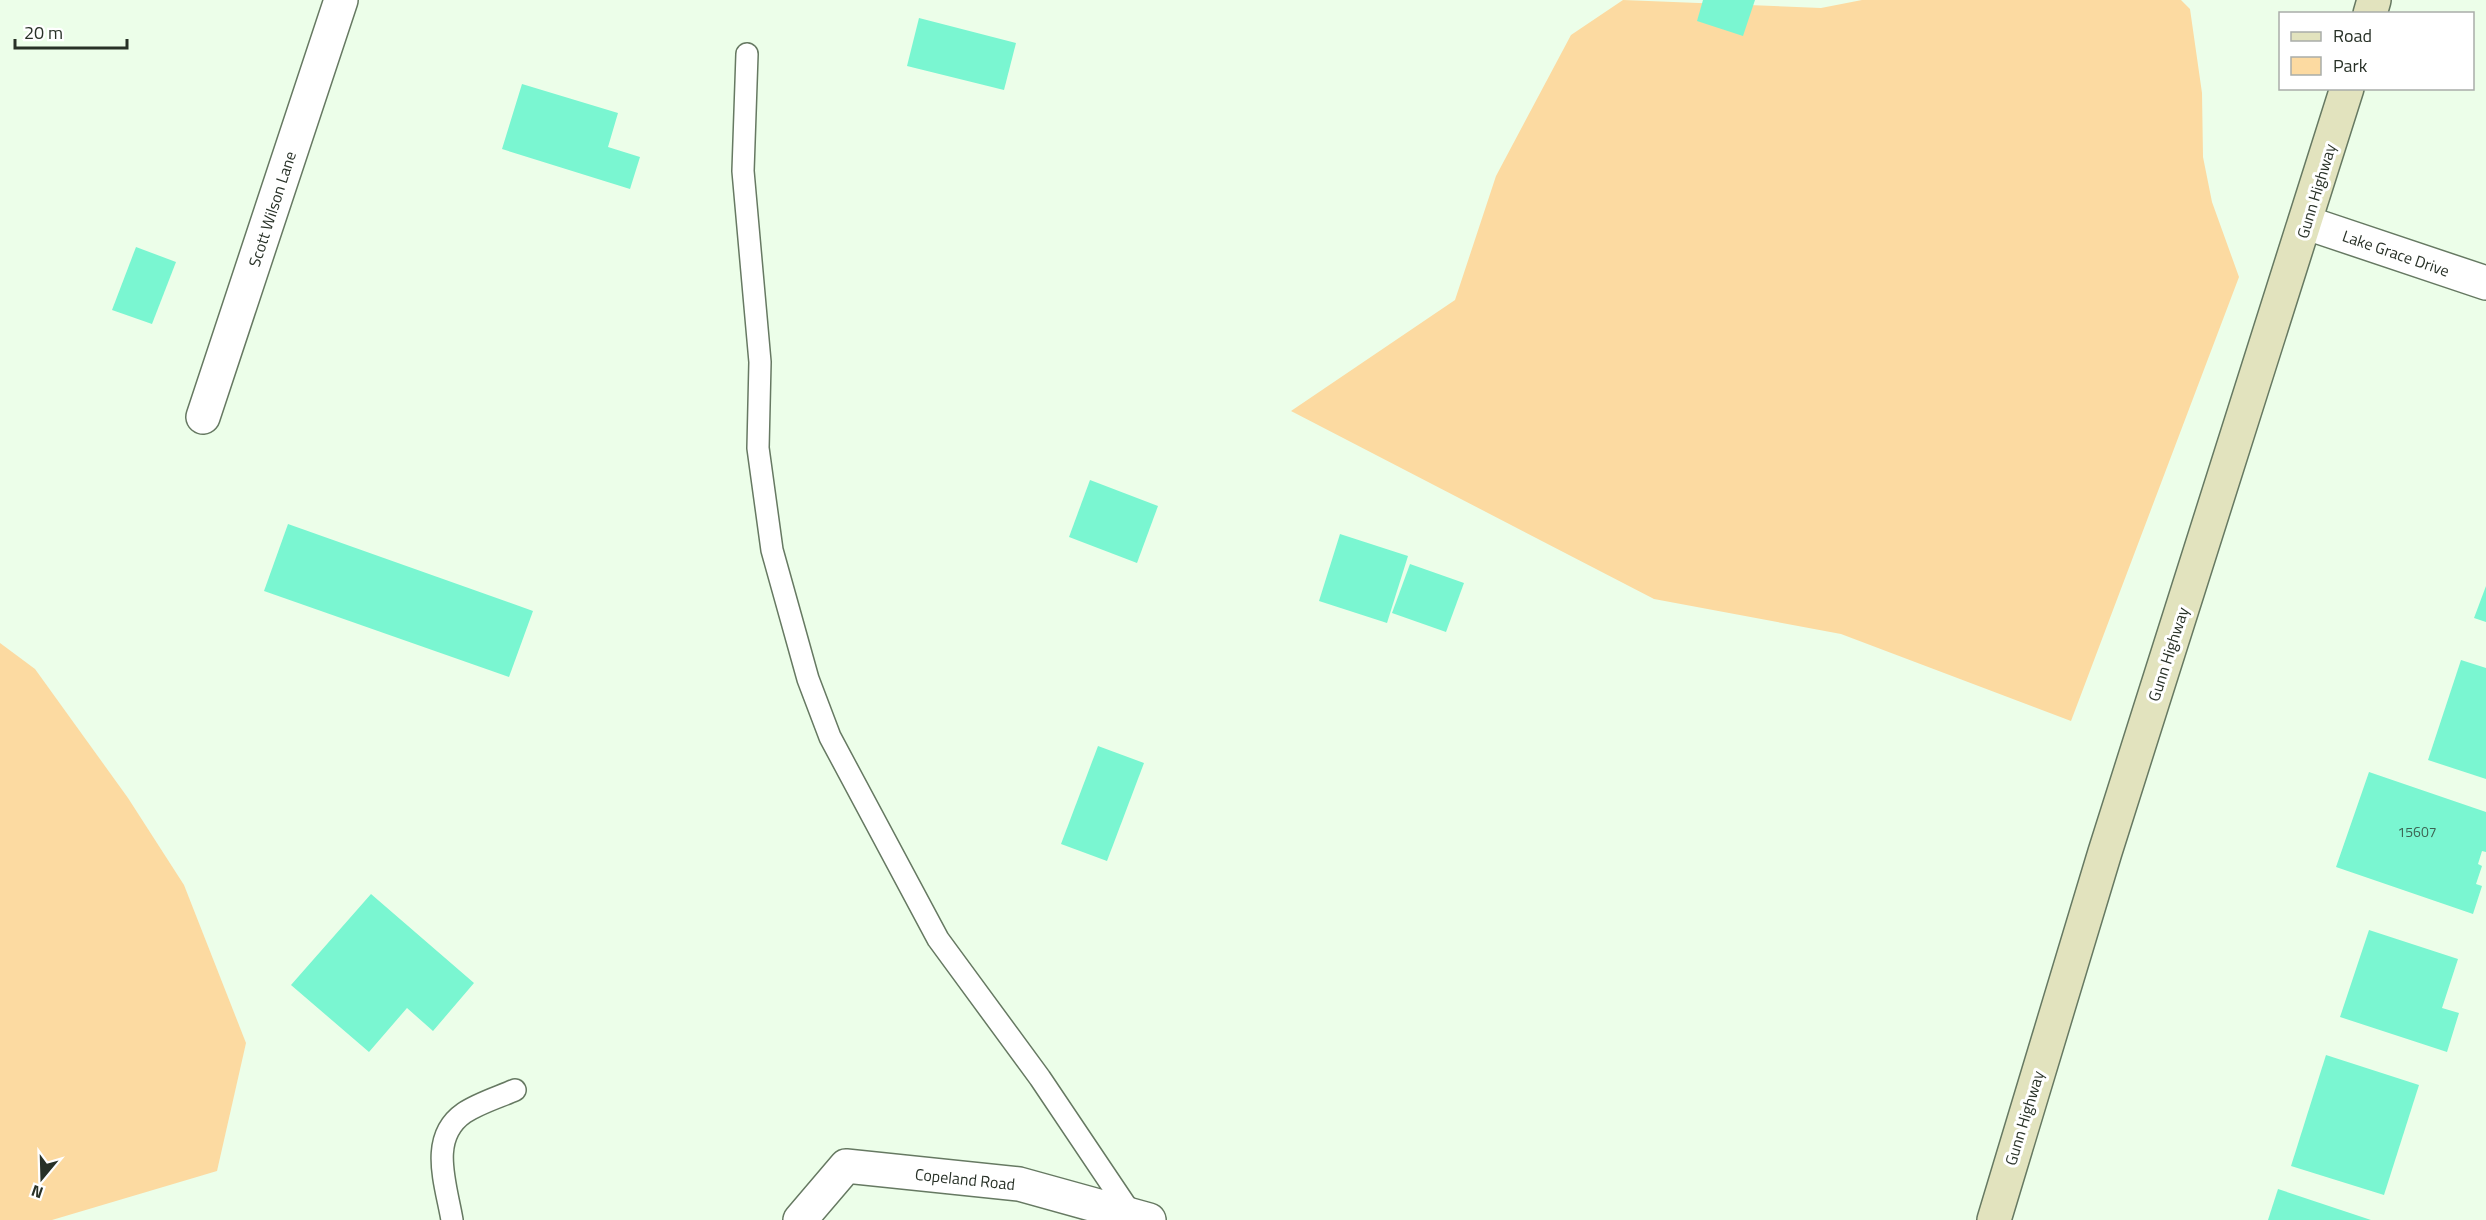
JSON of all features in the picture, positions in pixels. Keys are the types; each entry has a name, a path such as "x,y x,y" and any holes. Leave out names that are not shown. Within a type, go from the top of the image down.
{"main road":[{"name":"Gunn Highway","path":"1994,1220 2105,852 2307,223 2347,90"}],"street":[{"name":"Scott Wilson Lane","path":"203,417 341,0"},
{"name":"Lake Grace Drive","path":"2307,223 2486,284"},
{"name":"Copeland Road","path":"800,1220 846,1166 1019,1184 1141,1218"}],"lane":[{"path":"747,54 743,171 760,362 758,448 772,550 807,679 830,737 938,939 1141,1218"},
{"path":"452,1220 441,1161 444,1133 464,1113 515,1090"}],"green space":[{"path":"1623,0 1821,8 1862,0 2181,0 2190,9 2202,93 2203,157 2212,202 2239,277 2071,721 1841,634 1654,599 1291,411 1455,300 1496,176 1571,35"},
{"path":"0,643 35,669 128,798 184,885 246,1043 217,1171 52,1220 0,1220"}],"building":[{"path":"1703,0 1755,0 1743,36 1697,21"},
{"path":"919,18 1016,43 1004,90 907,66"},
{"path":"522,84 618,113 608,147 640,157 630,189 502,149"},
{"path":"136,247 176,262 152,324 112,310"},
{"path":"1090,480 1158,506 1137,563 1069,537"},
{"path":"288,524 533,611 509,677 264,591"},
{"path":"1340,534 1408,556 1387,623 1319,601"},
{"path":"1410,564 1464,583 1446,632 1392,613"},
{"path":"2486,586 2486,622 2474,618"},
{"path":"2461,660 2486,668 2486,779 2428,760"},
{"path":"1098,746 1144,763 1107,861 1061,844"},
{"path":"2369,772 2486,812 2486,852 2482,851 2478,864 2482,866 2476,884 2482,886 2473,914 2336,867"},
{"path":"371,894 474,983 433,1031 407,1008 369,1052 291,985"},
{"path":"2369,930 2458,959 2442,1008 2459,1013 2447,1052 2340,1017"},
{"path":"2326,1055 2419,1085 2384,1195 2291,1166"},
{"path":"2278,1189 2371,1220 2268,1220"}]}
